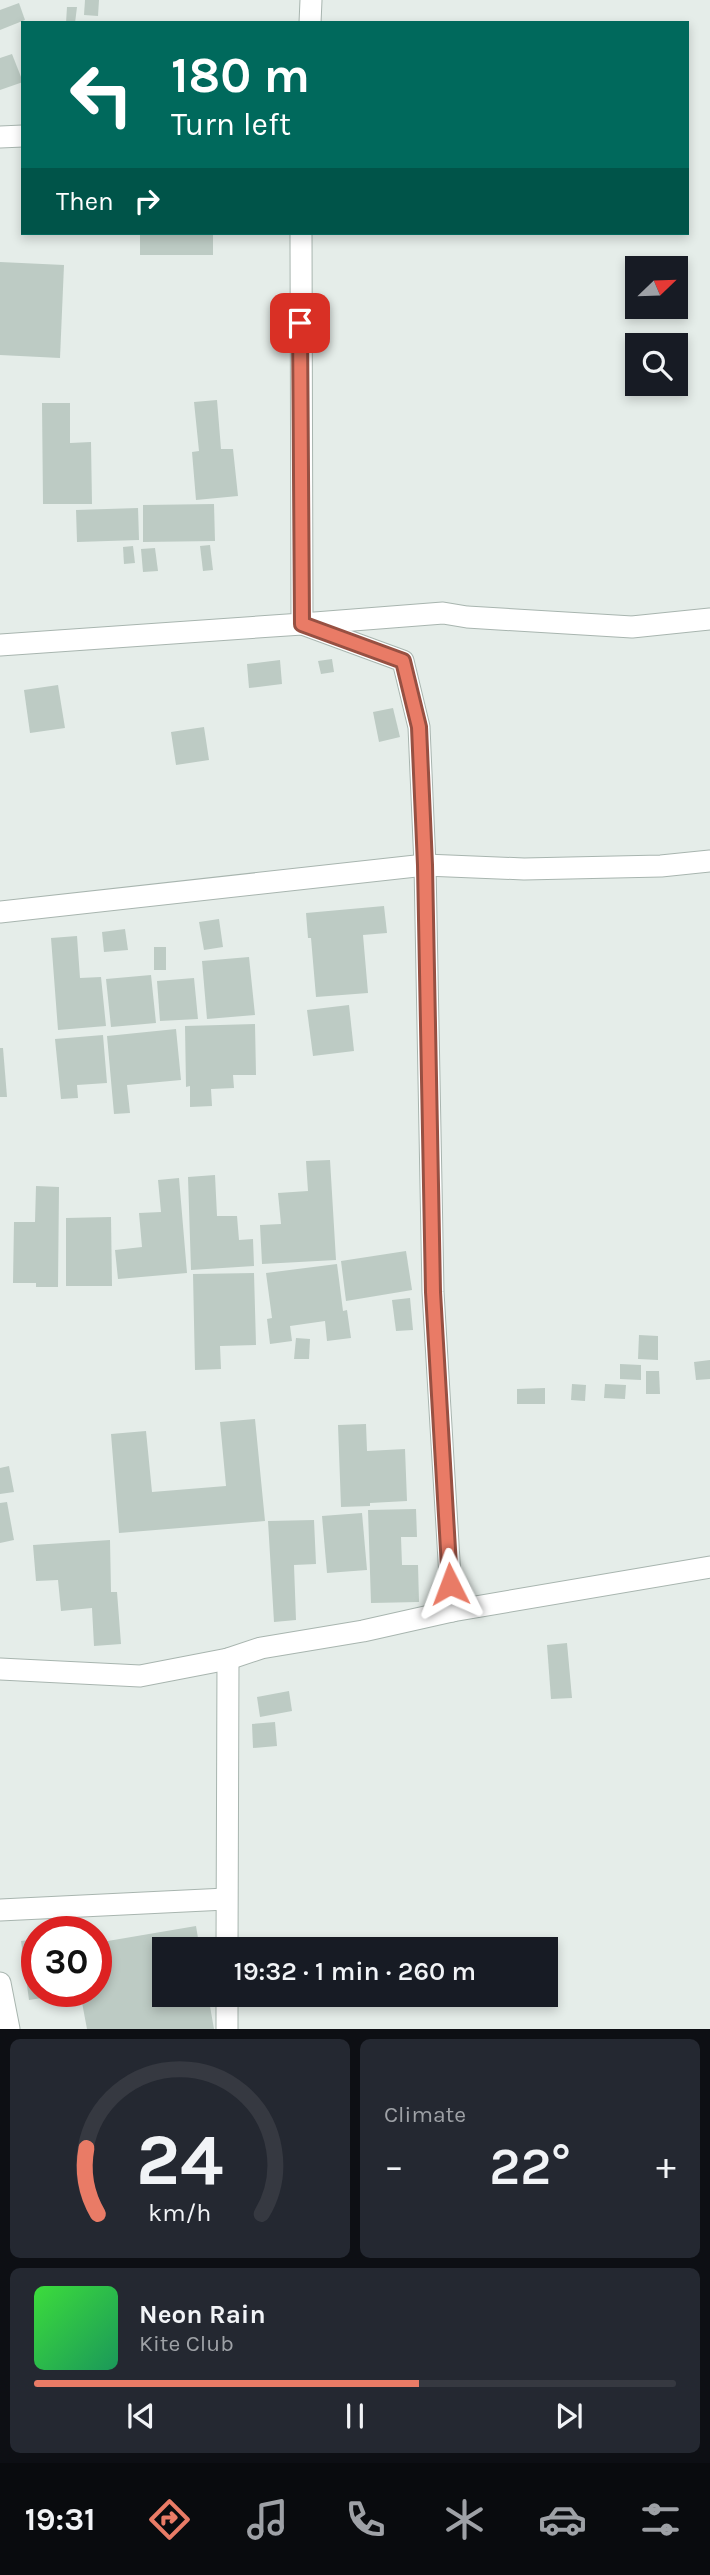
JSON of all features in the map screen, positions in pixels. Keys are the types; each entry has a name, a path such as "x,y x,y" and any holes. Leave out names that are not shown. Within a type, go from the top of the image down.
{"street":[{"path":"310,21 311,0"},
{"path":"0,137 21,136"},
{"path":"301,235 302,624"},
{"path":"0,645 443,613 467,617 632,627 710,619"},
{"path":"302,624 403,661 419,727 425,865 433,1292 452,1611"},
{"path":"0,912 425,865 538,869 661,866 710,860"},
{"path":"0,1669 141,1676 228,1658 261,1648 363,1631 452,1611 710,1567"},
{"path":"226,1937 228,1658"},
{"path":"0,1910 226,1899"},
{"path":"0,1983 9,2029"},
{"path":"227,2007 227,2029"}],"building":[{"path":"85,0 99,0 98,16 84,15"},
{"path":"19,3 25,20 0,30 0,10"},
{"path":"67,7 77,7 75,21 66,21"},
{"path":"12,54 21,83 0,90 0,58"},
{"path":"140,235 213,235 213,255 140,255"},
{"path":"0,262 64,265 60,358 0,355"},
{"path":"217,400 221,449 233,449 238,496 196,500 192,452 199,451 194,402"},
{"path":"42,403 70,403 70,443 91,442 92,504 43,504"},
{"path":"214,504 215,541 143,542 143,505"},
{"path":"138,508 139,540 77,542 76,510"},
{"path":"210,545 213,570 203,571 200,546"},
{"path":"133,546 135,563 124,564 123,547"},
{"path":"155,548 158,571 143,572 141,549"},
{"path":"332,659 334,672 321,674 318,661"},
{"path":"280,660 282,684 249,688 247,664"},
{"path":"58,685 65,728 30,733 24,690"},
{"path":"393,708 400,737 379,742 373,712"},
{"path":"204,727 209,760 176,765 171,732"},
{"path":"384,906 387,933 363,935 368,993 316,997 306,913"},
{"path":"219,919 223,947 204,950 199,922"},
{"path":"125,929 128,950 104,952 102,932"},
{"path":"77,936 80,978 101,977 106,1026 58,1030 51,938"},
{"path":"154,947 166,947 166,970 154,970"},
{"path":"249,957 255,1015 207,1019 202,961"},
{"path":"151,975 156,1023 111,1027 106,979"},
{"path":"194,978 198,1019 160,1021 157,981"},
{"path":"349,1005 354,1051 313,1056 307,1010"},
{"path":"255,1024 256,1075 233,1075 234,1088 211,1089 212,1106 190,1107 190,1086 186,1087 185,1026"},
{"path":"176,1029 181,1080 127,1085 130,1113 114,1114 107,1036"},
{"path":"103,1035 107,1083 77,1085 78,1098 61,1099 55,1039"},
{"path":"0,1048 3,1048 7,1097 0,1097"},
{"path":"330,1160 336,1260 262,1264 260,1225 281,1224 278,1193 308,1191 306,1161"},
{"path":"215,1175 217,1216 237,1216 239,1240 253,1239 254,1266 191,1270 188,1177"},
{"path":"179,1178 187,1273 118,1279 115,1250 142,1247 139,1213 161,1212 158,1180"},
{"path":"36,1186 59,1187 58,1287 13,1283 14,1222 35,1222"},
{"path":"111,1217 112,1286 66,1286 66,1218"},
{"path":"406,1251 412,1290 346,1301 341,1261"},
{"path":"337,1264 343,1311 347,1310 351,1338 327,1341 325,1321 290,1326 292,1341 270,1344 267,1319 272,1318 266,1273"},
{"path":"254,1273 256,1345 220,1346 221,1369 195,1370 193,1274"},
{"path":"410,1298 413,1330 396,1331 392,1300"},
{"path":"639,1335 658,1336 658,1360 638,1359"},
{"path":"296,1338 310,1339 309,1359 294,1359"},
{"path":"710,1360 710,1379 696,1380 694,1362"},
{"path":"620,1364 641,1365 641,1380 620,1379"},
{"path":"646,1371 659,1371 660,1394 646,1394"},
{"path":"572,1384 586,1385 585,1401 571,1400"},
{"path":"605,1384 626,1385 625,1399 604,1398"},
{"path":"545,1388 545,1404 517,1404 517,1389"},
{"path":"255,1419 265,1521 119,1533 111,1434 146,1431 152,1492 226,1486 220,1422"},
{"path":"366,1424 367,1451 405,1449 407,1501 341,1507 338,1425"},
{"path":"9,1466 14,1492 0,1494 0,1468"},
{"path":"7,1502 14,1540 0,1543 0,1503"},
{"path":"416,1509 417,1537 401,1537 402,1565 418,1565 419,1602 371,1603 368,1510"},
{"path":"362,1513 367,1570 327,1573 322,1516"},
{"path":"314,1520 316,1564 294,1565 296,1620 274,1622 268,1521"},
{"path":"110,1540 111,1592 117,1592 121,1644 94,1646 92,1608 61,1611 58,1580 36,1581 33,1545"},
{"path":"567,1643 572,1698 551,1699 547,1645"},
{"path":"289,1691 292,1711 260,1717 257,1697"},
{"path":"275,1722 277,1746 253,1748 252,1724"},
{"path":"196,1926 198,1937 152,1937 152,2007 210,2007 214,2029 87,2029 83,2007 112,2007 112,1940"}],"route":[{"path":"300,323 302,624 403,661 419,727 425,865 433,1292 450,1584"}]}
